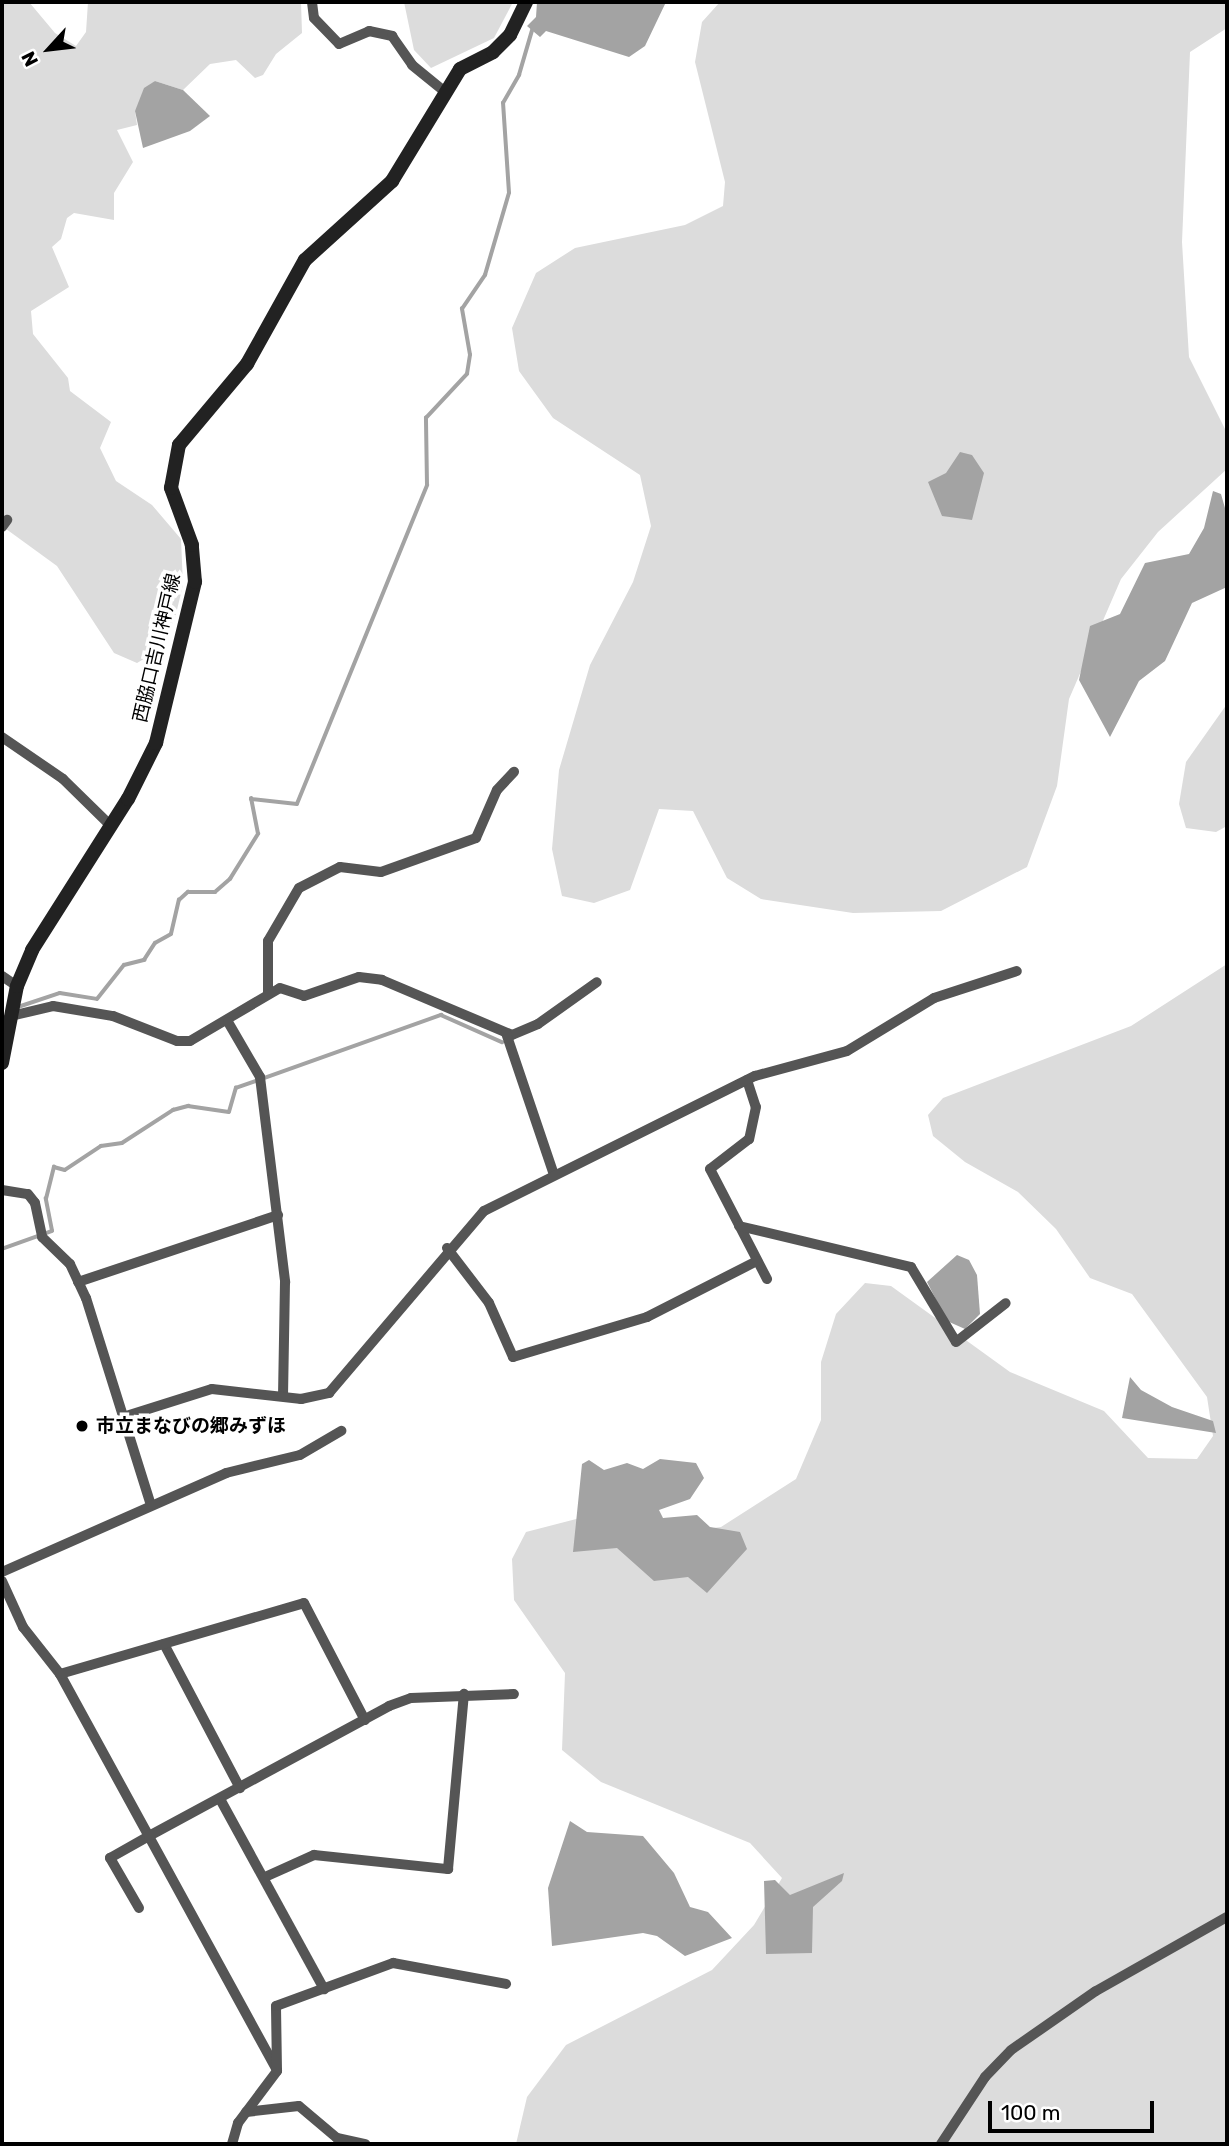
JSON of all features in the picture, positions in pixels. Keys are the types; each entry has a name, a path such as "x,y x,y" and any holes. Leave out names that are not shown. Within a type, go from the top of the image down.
{"main road":[{"name":"西脇口吉川神戸線","path":"2,1063 15,993 32,950 111,826 156,743 195,582 192,545 171,488 178,445 247,364 305,260 392,181 444,91 460,69 493,52 510,35 526,2"}],"street":[{"path":"312,2 314,18 339,44 369,30 392,36 412,65 444,91"},
{"path":"2,737 63,779 111,826"},
{"path":"268,994 268,941 299,888 340,867 380,872 477,838 497,790 514,772"},
{"path":"123,1417 212,1389 302,1399 328,1393 447,1248 484,1210 747,1080 847,1051 934,998 1017,971"},
{"path":"2,976 15,993"},
{"path":"11,1016 53,1006 113,1016 177,1041 202,1037 279,988 304,996 359,978 382,980 506,1033 520,1034 597,982"},
{"path":"228,1022 260,1077 285,1282 283,1395"},
{"path":"506,1033 554,1175"},
{"path":"747,1080 757,1107 749,1139 710,1169 767,1279"},
{"path":"2,1190 28,1195 35,1202 42,1237 61,1252 78,1282 151,1505"},
{"path":"78,1282 278,1215"},
{"path":"739,1226 911,1267 956,1342 1006,1303"},
{"path":"447,1248 484,1294 513,1357 647,1317 757,1261"},
{"path":"2,1572 226,1473 300,1455 341,1431"},
{"path":"2,1581 23,1627 60,1674 277,2071"},
{"path":"60,1674 304,1603 365,1720"},
{"path":"164,1644 240,1788"},
{"path":"139,1908 110,1858 365,1720 411,1698 514,1694"},
{"path":"265,1877 314,1855 448,1869 464,1695"},
{"path":"220,1799 324,1989"},
{"path":"941,2144 985,2077 1011,2050 1096,1991 1227,1917"},
{"path":"232,2144 246,2112 277,2071 276,2006 393,1963 506,1984"},
{"path":"246,2112 299,2106 337,2138 365,2144"}],"shaded area":[{"path":"2,2 29,2 55,33 76,46 86,32 88,2 301,2 302,33 276,54 263,75 255,78 236,60 210,64 183,90 155,81 135,111 137,125 117,130 133,162 114,193 114,220 74,213 67,218 61,239 52,247 69,287 31,311 33,334 68,378 70,391 111,422 100,448 116,481 152,505 181,539 183,585 174,622 152,654 137,663 114,653 57,566 2,526"},
{"path":"404,2 513,2 494,38 431,68 414,50"},
{"path":"537,2 666,2 645,46 629,57 546,31 540,37 527,26 536,17"},
{"path":"720,2 1227,2 1227,28 1190,52 1182,242 1189,357 1227,433 1227,469 1158,532 1121,579 1069,699 1057,786 1027,867 941,911 853,913 761,899 727,878 693,811 659,809 630,890 594,903 562,896 552,849 559,770 590,665 633,582 651,526 640,475 553,418 519,371 512,328 536,273 575,248 685,225 723,206 725,182 695,62 702,22"},
{"path":"155,81 183,90 210,116 190,131 143,148 135,111 144,88"},
{"path":"960,452 972,455 984,473 972,520 942,516 928,482 946,473"},
{"path":"1213,491 1221,494 1227,515 1227,587 1192,603 1165,661 1139,681 1110,737 1079,680 1090,626 1120,614 1145,563 1189,554 1204,528"},
{"path":"1227,704 1227,826 1216,832 1186,828 1179,804 1186,762"},
{"path":"1227,964 1227,2144 516,2144 527,2097 566,2045 712,1970 754,1925 782,1878 750,1843 601,1782 562,1750 565,1673 514,1600 512,1559 526,1532 584,1517 673,1533 721,1527 796,1479 821,1420 821,1362 836,1314 865,1283 891,1286 1010,1372 1104,1411 1148,1458 1197,1459 1213,1436 1207,1397 1132,1294 1090,1278 1056,1229 1018,1192 965,1162 933,1136 928,1115 943,1098 1131,1026"},
{"path":"957,1255 969,1260 977,1275 980,1314 965,1329 947,1321 927,1282"},
{"path":"1130,1377 1141,1390 1172,1407 1213,1421 1216,1433 1122,1418"},
{"path":"660,1459 696,1463 704,1478 690,1499 659,1510 663,1518 697,1515 710,1527 740,1532 747,1549 707,1593 688,1577 654,1581 617,1548 573,1552 582,1464 589,1460 604,1470 627,1463 643,1469"},
{"path":"570,1821 587,1832 643,1836 674,1873 690,1907 708,1912 732,1938 685,1956 657,1936 643,1933 552,1946 548,1888"},
{"path":"844,1873 842,1881 813,1907 812,1953 766,1954 764,1881 775,1880 790,1895"}],"waterway":[{"path":"18,1007 60,993 97,999 124,965 144,960 155,943 171,934 179,900 188,892 215,892 230,879 258,834 251,799 297,804 427,485 426,418 467,374 470,355 462,309 485,275 509,193 503,103 519,75 533,27"},
{"path":"2,1249 52,1231 46,1199 54,1167 65,1170 101,1146 122,1143 173,1110 188,1106 229,1112 236,1088 441,1015 502,1042"}],"place":[{"name":"市立まなびの郷みずほ","path":"82,1426"}]}
